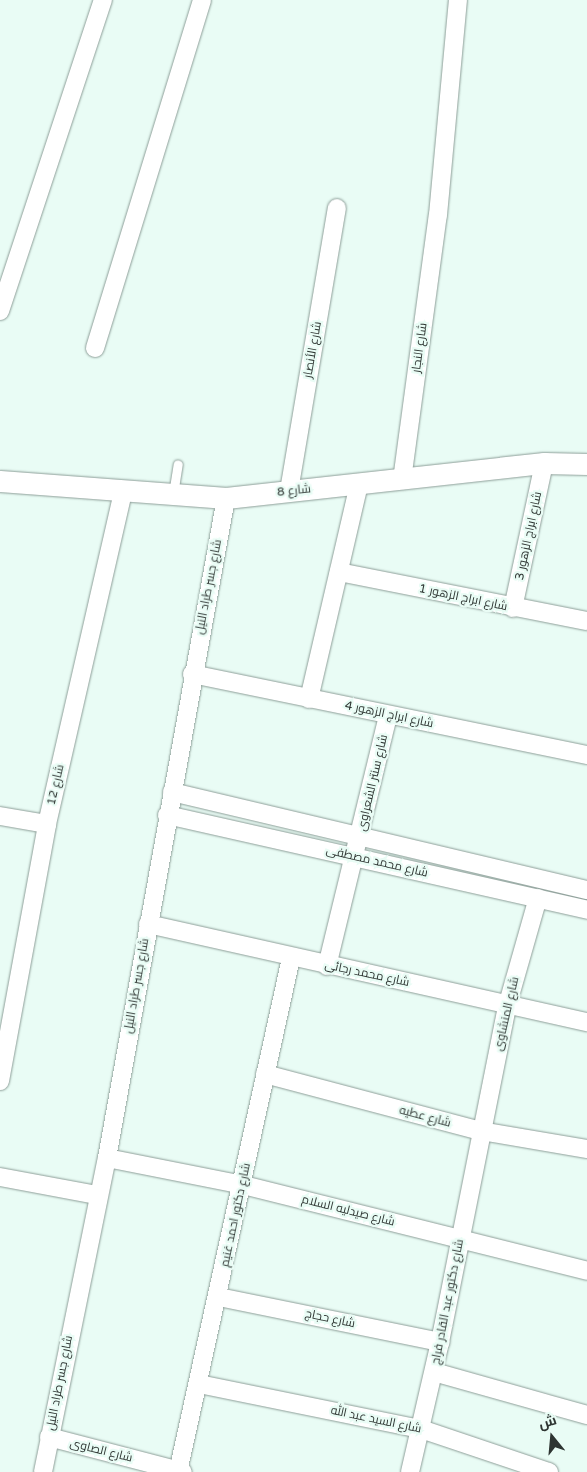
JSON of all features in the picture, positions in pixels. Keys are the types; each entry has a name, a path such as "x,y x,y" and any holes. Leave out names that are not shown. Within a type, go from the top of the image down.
{"street":[{"path":"0,311 103,0"},
{"path":"95,348 202,0"},
{"name":"شارع النجار","path":"402,480 438,215 458,0"},
{"name":"شارع الأنصار","path":"289,491 337,208"},
{"name":"شارع 8","path":"0,481 226,498 544,463 587,464"},
{"name":"شارع ابراج الزهور 3","path":"513,608 544,463"},
{"path":"309,699 360,484"},
{"name":"شارع 12","path":"0,1081 47,824 123,491"},
{"name":"شارع جسر طراد النيل","path":"43,1472 97,1194 107,1158 192,674 226,498"},
{"name":"شارع ابراج الزهور 1","path":"339,572 513,608 587,621"},
{"name":"شارع ابراج الزهور 4","path":"192,674 388,716 587,755"},
{"name":"شارع سنتر الشعراوى","path":"327,966 354,856 361,836 388,716"},
{"name":"شارع محمد مصطفى","path":"172,792 587,890"},
{"name":"شارع محمد مصطفى","path":"167,815 587,910"},
{"path":"0,816 47,824"},
{"name":"شارع المنشاوى","path":"481,1131 508,1003 538,898"},
{"name":"شارع محمد رجائى","path":"148,924 291,958 508,1003 587,1022"},
{"name":"شارع دكتور احمد غنيم","path":"180,1472 291,958"},
{"name":"شارع عطيه","path":"265,1074 481,1131 587,1149"},
{"name":"شارع دكتور عبد القادر فراج","path":"410,1472 434,1372 481,1131"},
{"name":"شارع صيدليه السلام","path":"107,1158 243,1185 587,1272"},
{"path":"0,1177 97,1194"},
{"name":"شارع حجاج","path":"219,1296 440,1342"},
{"path":"434,1372 587,1415"},
{"name":"شارع السيد عبد الله","path":"199,1384 421,1429 549,1472"},
{"name":"شارع الصاوى","path":"49,1437 180,1472"}],"lane":[{"path":"173,495 178,464"}]}
